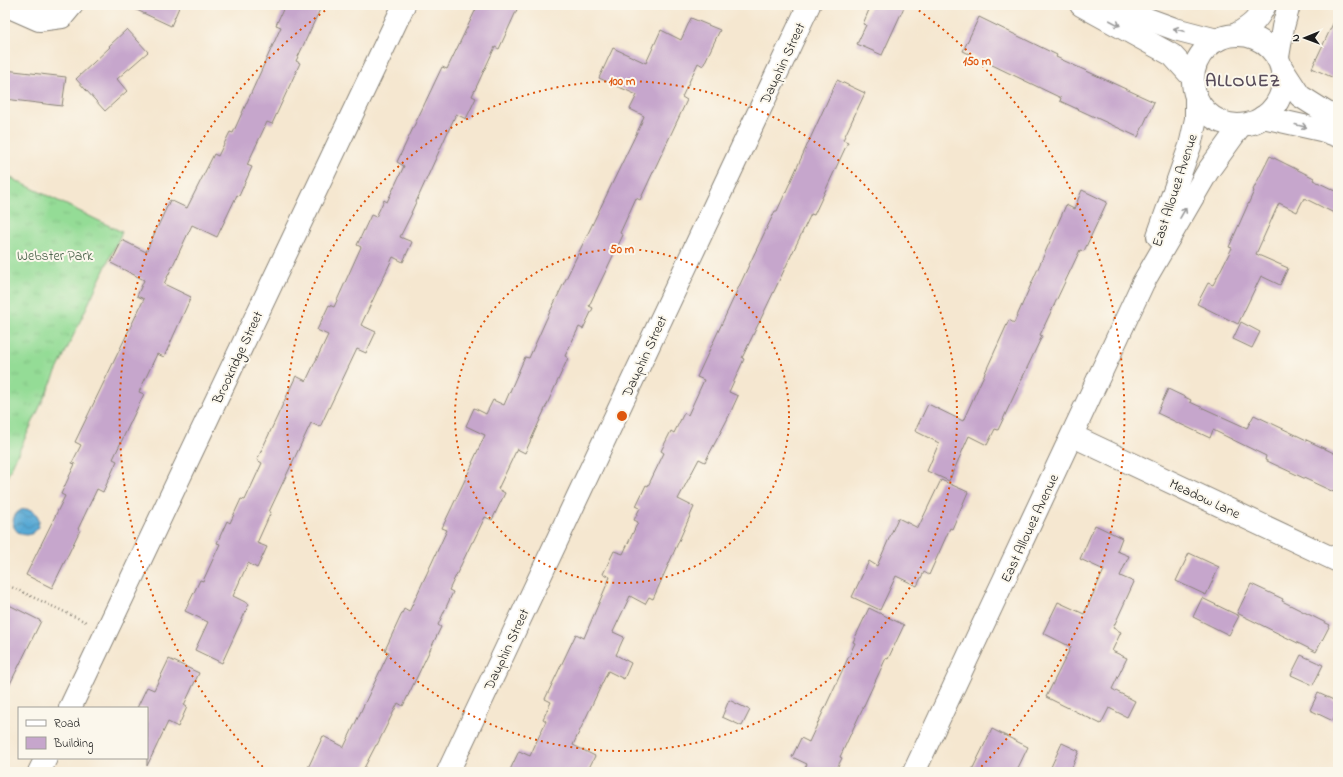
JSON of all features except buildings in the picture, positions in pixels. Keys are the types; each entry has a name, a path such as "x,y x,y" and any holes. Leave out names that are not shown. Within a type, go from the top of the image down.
{"street":[{"path":"5,6 39,20 62,17 72,5"},
{"name":"Brookridge Street","path":"70,707 404,5"},
{"name":"Dauphin Street","path":"448,772 809,5"},
{"path":"1081,5 1172,55 1194,86 1203,108 1213,117 1226,123 1241,125 1252,123 1263,117 1273,108 1280,97 1284,84 1280,64 1289,5"},
{"path":"1109,5 1174,29 1227,37 1249,35 1260,40 1270,48 1300,96 1338,120"},
{"path":"1194,86 1197,63 1205,49 1249,26 1259,18 1265,5"},
{"name":"East Allouez Avenue","path":"1143,283 1190,146 1196,119 1194,86"},
{"path":"1263,117 1321,130 1338,136"},
{"name":"East Allouez Avenue","path":"914,772 1073,436 1143,283 1208,171 1241,125"},
{"name":"Meadow Lane","path":"1073,436 1338,561"},
{"path":"39,772 46,759"}],"path":[{"path":"5,584 106,632"}],"green space":[{"name":"Webster Park","path":"5,175 122,232 5,481"}],"water":[{"path":"26,509 35,513 39,522 35,531 26,535 17,531 13,522 17,513"}],"district":[{"name":"ALLOUEZ","path":"1243,80"}]}
